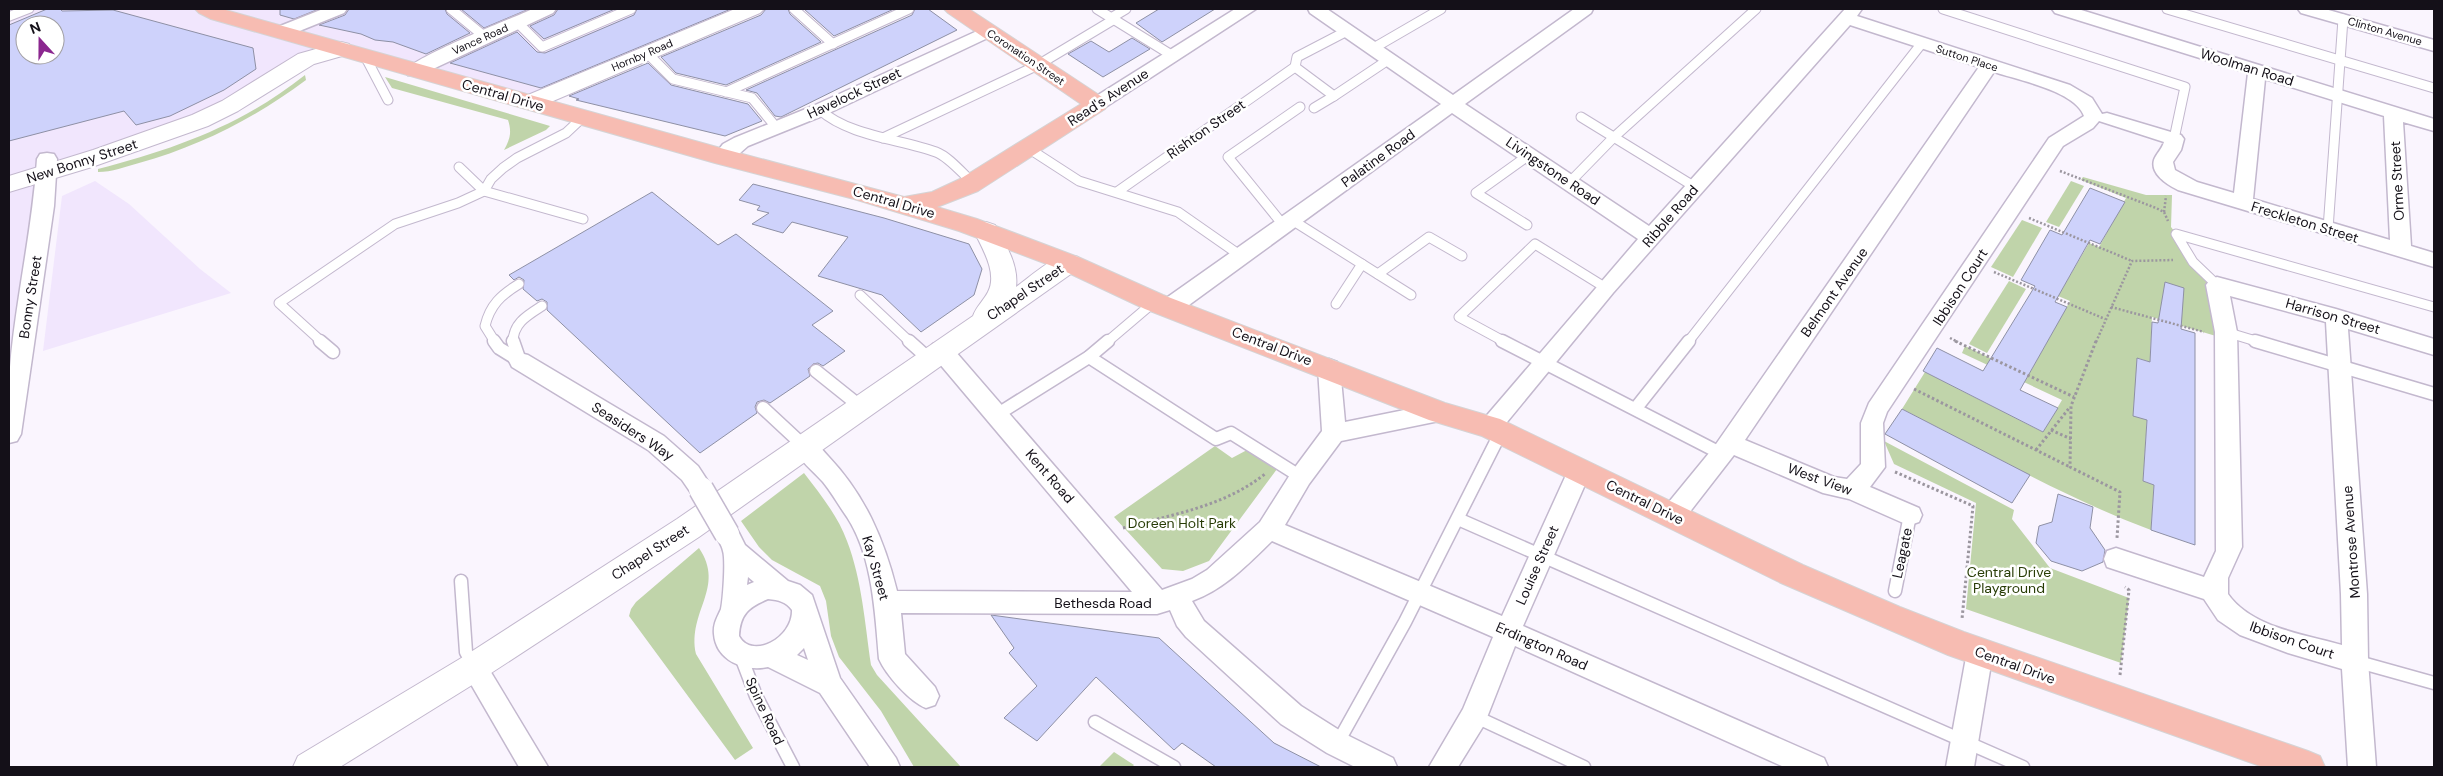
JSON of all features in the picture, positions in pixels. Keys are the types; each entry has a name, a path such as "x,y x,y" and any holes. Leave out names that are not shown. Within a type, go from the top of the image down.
{"main road":[{"name":"Central Drive","path":"206,9 218,15 414,71 904,206 977,228 1069,263 1162,304 1439,412 1495,430 1792,574 1889,617 2118,701 2308,767"},
{"name":"Coronation Street","path":"955,9 1097,104"},
{"name":"Read's Avenue","path":"904,206 937,199 970,184 1097,104"},
{"path":"970,184 964,200 977,228"}],"street":[{"path":"9,17 27,9"},
{"path":"286,34 338,9"},
{"name":"Vance Road","path":"414,71 547,9"},
{"name":"Hornby Road","path":"531,102 753,9"},
{"name":"Read's Avenue","path":"1097,104 1247,9"},
{"name":"Livingstone Road","path":"1316,9 1388,60 1652,238"},
{"name":"Palatine Road","path":"1162,304 1242,256 1585,9"},
{"name":"Woolman Road","path":"2061,9 2434,125"},
{"name":"Clinton Avenue","path":"2307,9 2434,46"},
{"name":"Sutton Place","path":"1850,13 1922,43 2064,89 2085,102"},
{"name":"Ribble Road","path":"1495,430 1544,364 1606,288 1850,13"},
{"name":"Havelock Street","path":"723,157 735,145 820,110 988,31"},
{"name":"New Bonny Street","path":"255,89 285,59 292,46 286,34"},
{"name":"New Bonny Street","path":"9,169 47,167 122,150 220,111 305,58 322,52 341,49"},
{"name":"Belmont Avenue","path":"1673,515 1726,448 1990,65"},
{"path":"2244,203 2257,70"},
{"name":"Ibbison Court","path":"1873,462 1872,423 1877,409 2056,142 2064,134 2087,124 2091,119 2091,108 2085,102"},
{"name":"Orme Street","path":"2393,112 2401,250"},
{"path":"2107,120 2174,139"},
{"name":"Freckleton Street","path":"2174,139 2171,150 2162,164 2168,175 2177,182 2434,260"},
{"name":"New Bonny Street","path":"9,184 47,167"},
{"name":"Bonny Street","path":"9,434 44,206 47,167"},
{"name":"Chapel Street","path":"977,228 998,258 1004,286 981,322"},
{"name":"Chapel Street","path":"310,767 474,667 688,528 981,322 1069,263"},
{"path":"2116,559 2214,591 2214,579 2226,559 2230,547 2224,286"},
{"name":"Harrison Street","path":"2224,286 2434,347"},
{"name":"Montrose Avenue","path":"2336,317 2354,594 2355,661 2362,767"},
{"name":"Kent Road","path":"935,355 998,414 1101,535 1186,618 1195,630 1291,715 1337,744 1383,767"},
{"name":"Seasiders Way","path":"520,361 656,443 690,472 732,543 779,588 790,591 798,596 804,605 829,684 886,767"},
{"path":"1329,368 1334,434 1439,412"},
{"name":"Bethesda Road","path":"887,602 1167,600 1201,587 1216,578 1269,529 1301,477 1334,434"},
{"name":"Kay Street","path":"805,447 833,477 859,515 875,553 887,602 892,659 926,696"},
{"name":"West View","path":"1726,448 1831,486 1852,490 1910,515"},
{"path":"1852,490 1866,477 1873,467 1873,462"},
{"name":"Louise Street","path":"1443,767 1474,716 1508,631 1579,471"},
{"name":"Erdington Road","path":"1269,529 1420,592 1814,767"},
{"path":"732,543 734,606"},
{"path":"740,654 731,647 726,638 725,627 728,616 734,606 755,591 779,588"},
{"name":"Ibbison Court","path":"2214,591 2220,604 2248,627 2355,661"},
{"name":"Seasiders Way","path":"740,654 760,658 770,655 792,643 804,624 806,615"},
{"path":"1962,755 1970,648"},
{"name":"Seasiders Way","path":"770,655 829,684"},
{"path":"474,667 534,767"}],"lane":[{"path":"451,9 485,37"},
{"path":"517,22 542,47 631,9"},
{"path":"794,9 833,44"},
{"path":"726,92 909,9"},
{"path":"1097,9 1173,56"},
{"path":"883,138 1038,65 1126,9"},
{"path":"1372,49 1440,9"},
{"path":"1570,182 1613,138 1756,9"},
{"path":"1943,9 2185,87 2174,139"},
{"path":"2167,9 2434,88"},
{"path":"2328,229 2343,19"},
{"name":"Rishton Street","path":"1117,192 1295,67 1297,57 1346,31"},
{"path":"1636,408 1922,43"},
{"path":"646,53 673,79 752,98 776,127"},
{"path":"365,56 388,100"},
{"path":"1314,108 1388,60"},
{"path":"1295,67 1334,96"},
{"path":"1300,107 1228,157 1288,223 1362,264 1411,295"},
{"path":"820,110 830,119 883,138 938,152 970,184"},
{"path":"333,352 279,304 395,224 458,203 484,191 491,180 503,168 517,158 566,133 582,118"},
{"path":"1581,118 1696,187"},
{"path":"1028,148 1079,181 1178,212 1242,256"},
{"path":"1527,225 1476,193 1529,155"},
{"path":"459,167 484,191 583,219"},
{"path":"2176,234 2190,260 2202,274 2224,286"},
{"path":"2176,234 2434,307"},
{"path":"1378,274 1429,237 1462,256"},
{"path":"1606,288 1535,244 1459,317 1544,364 1726,448"},
{"path":"1336,304 1362,264"},
{"path":"518,284 496,299 485,326 499,348 520,361"},
{"path":"860,295 935,355"},
{"path":"998,414 1089,357 1162,304"},
{"path":"520,361 512,342 514,331 525,317 542,306"},
{"path":"2226,335 2434,394"},
{"path":"1089,357 1216,439 1231,433 1301,477"},
{"path":"816,371 861,407"},
{"path":"764,408 805,447"},
{"path":"1337,744 1458,519 1495,430"},
{"name":"Leagate","path":"1895,591 1910,515"},
{"path":"1458,519 1962,755 2022,767"},
{"path":"461,581 466,652 474,667"},
{"name":"Spine Road","path":"740,654 756,696 792,767"},
{"path":"2355,661 2434,683"},
{"path":"1474,716 1584,767"},
{"path":"1095,722 1174,767"}],"path":[{"path":"2041,163 2164,212 2176,234"},
{"path":"2010,210 2132,261 2190,260"},
{"path":"2070,467 2071,406 2105,319 2132,261"},
{"path":"1976,263 2105,319"},
{"path":"2111,307 2226,335"},
{"path":"1932,329 2074,397"},
{"path":"1896,380 2120,492 2115,580 2129,590 2118,701"},
{"path":"2036,450 2071,406"},
{"path":"2051,430 2071,440"},
{"path":"1101,535 1212,506 1254,484 1278,462"},
{"path":"1873,462 1973,506 1970,648"}],"shaded area":[{"path":"9,9 745,9 534,98 341,49 238,101 46,174 9,432"},
{"path":"95,181 129,204 200,269 231,293 43,351 62,196"}],"green space":[{"path":"305,75 306,80 267,107 205,139 162,156 118,169 98,172 98,169 154,153 207,133 257,108"},
{"path":"385,77 550,126 546,130 504,150 510,136 508,120 392,88"},
{"path":"2083,177 2146,195 2172,195 2171,227 2217,285 2226,339 2152,317 2150,362 2138,358 2147,420 2143,481 2154,485 2151,530 2056,489 1902,409 1925,372 2043,432 2062,400 1962,353 1965,346 2028,376 2070,301 2058,296 2089,243 2099,247 2126,198 2081,180"},
{"path":"2071,181 2084,186 2059,227 2046,222"},
{"path":"2022,220 2042,228 2013,277 1991,267"},
{"path":"2009,281 2026,289 1987,353 1969,344"},
{"name":"Central Drive Playground","path":"1884,441 2014,510 2012,519 2050,568 2129,598 2121,663 1966,609 1976,503 1894,464"},
{"name":"Doreen Holt Park","path":"1215,446 1232,458 1247,450 1277,469 1209,561 1183,571 1162,569 1114,517"},
{"path":"804,473 834,514 847,541 860,587 871,665 877,675 961,767 914,767 881,711 839,657 831,636 826,601 820,586 772,560 759,547 741,521"},
{"path":"699,548 706,562 709,575 708,588 696,625 696,654 753,748 735,760 629,616 636,602"},
{"path":"1114,752 1134,765 1132,767 1099,767"}],"building":[{"path":"47,9 60,9 62,11 113,10 253,48 256,69 224,90 170,116 136,125 124,111 9,141 9,25 15,22 15,65 65,65 65,15 33,15"},
{"path":"280,9 319,9 294,19 280,15"},
{"path":"349,9 445,9 447,14 470,33 426,54 393,42 375,40 361,34 319,25 345,15"},
{"path":"461,9 529,9 484,28"},
{"path":"558,9 615,9 544,39 530,26 554,15"},
{"path":"637,9 731,9 541,88 450,63 517,32 537,52 545,53 634,15"},
{"path":"766,9 788,9 790,14 821,42 726,85 676,73 661,57 761,15"},
{"path":"804,9 894,9 834,36"},
{"path":"915,9 928,9 957,30 781,117 775,116 757,93 746,90 912,15"},
{"path":"1159,9 1215,9 1162,42 1136,23"},
{"path":"1132,38 1150,49 1103,77 1068,54 1091,41 1109,52"},
{"path":"648,63 671,85 748,104 762,121 725,136 576,100 579,99 569,96"},
{"path":"753,184 884,218 969,244 982,269 974,295 921,332 882,295 818,276 848,237 792,222 783,233 752,224 769,213 757,210 760,206 739,200"},
{"path":"2090,188 2125,202 2100,244 2090,240 2055,302 2067,307 2020,390 2058,408 2043,432 1923,371 1937,348 1983,371 2035,286 2021,280 2050,230 2062,235"},
{"path":"652,192 718,245 736,234 833,311 812,325 845,351 823,366 818,363 813,364 808,369 810,376 770,403 764,400 757,402 755,407 757,413 700,453 547,310 547,302 542,299 537,301 523,289 524,280 519,277 514,280 509,275"},
{"path":"2165,282 2184,288 2181,329 2195,333 2195,545 2151,530 2154,485 2143,481 2147,420 2133,416 2137,358 2150,362 2152,322 2158,323"},
{"path":"1902,409 2030,475 2012,503 1885,434"},
{"path":"2058,494 2093,507 2090,528 2105,550 2103,562 2082,571 2051,561 2036,543 2039,526 2052,522"},
{"path":"991,615 1159,638 1274,743 1321,767 1216,767 1182,743 1174,750 1096,677 1037,741 1004,718 1037,686 1009,653 1014,648"}]}
